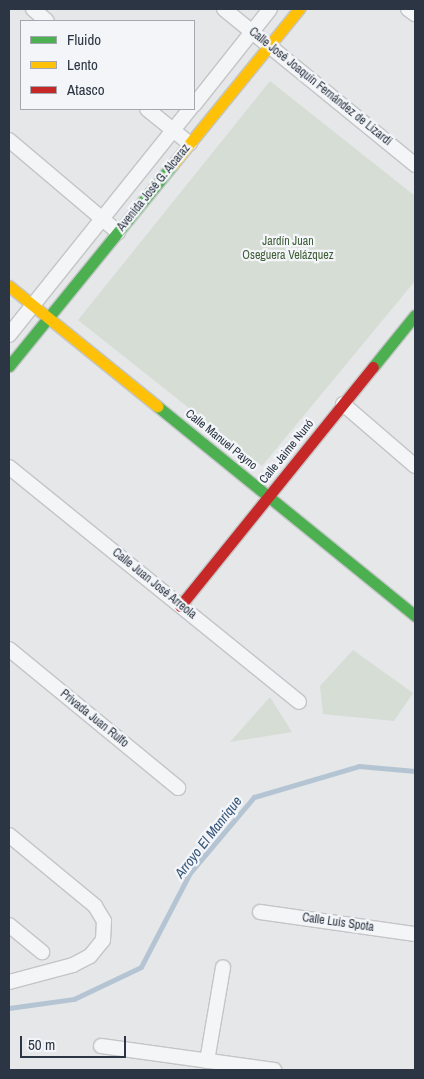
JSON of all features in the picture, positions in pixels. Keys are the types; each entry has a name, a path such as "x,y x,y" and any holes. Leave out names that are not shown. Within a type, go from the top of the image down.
{"street":[{"path":"33,9 46,20"},
{"name":"Calle José Joaquín Fernández de Lizardi","path":"224,9 415,165"},
{"path":"195,104 270,9"},
{"name":"Avenida José G. Alcaraz","path":"9,366 299,9"},
{"path":"408,9 415,14"},
{"path":"149,110 190,144"},
{"name":"Avenida José G. Alcaraz","path":"9,335 189,110"},
{"path":"9,140 118,232"},
{"name":"Calle Manuel Payno","path":"9,286 415,616"},
{"name":"Calle Jaime Nunó","path":"180,606 415,314"},
{"path":"343,404 415,466"},
{"name":"Calle Juan José Arreola","path":"9,467 299,702"},
{"name":"Privada Juan Rulfo","path":"9,649 178,788"},
{"path":"9,835 95,906 104,921 102,940 90,956 73,965 9,982"},
{"name":"Calle Luis Spota","path":"260,912 415,934"},
{"path":"9,925 42,952"},
{"path":"207,1061 223,968"},
{"path":"101,1046 244,1068 274,1070"}],"green space":[{"name":"Jardín Juan Oseguera Velázquez","path":"270,81 415,196 415,281 262,466 78,320"},
{"path":"353,650 413,693 394,721 323,714 320,686"},
{"path":"270,697 292,732 230,742"}],"waterway":[{"name":"Arroyo El Manrique","path":"9,1008 74,999 141,967 190,873 254,797 359,766 415,771"}],"traffic: fast":[{"path":"9,366 173,164"},
{"path":"373,367 415,315"},
{"path":"157,406 415,616"}],"traffic: slow":[{"path":"173,164 299,9"},
{"path":"9,286 157,406"}],"traffic: jam":[{"path":"180,606 373,367"}]}
